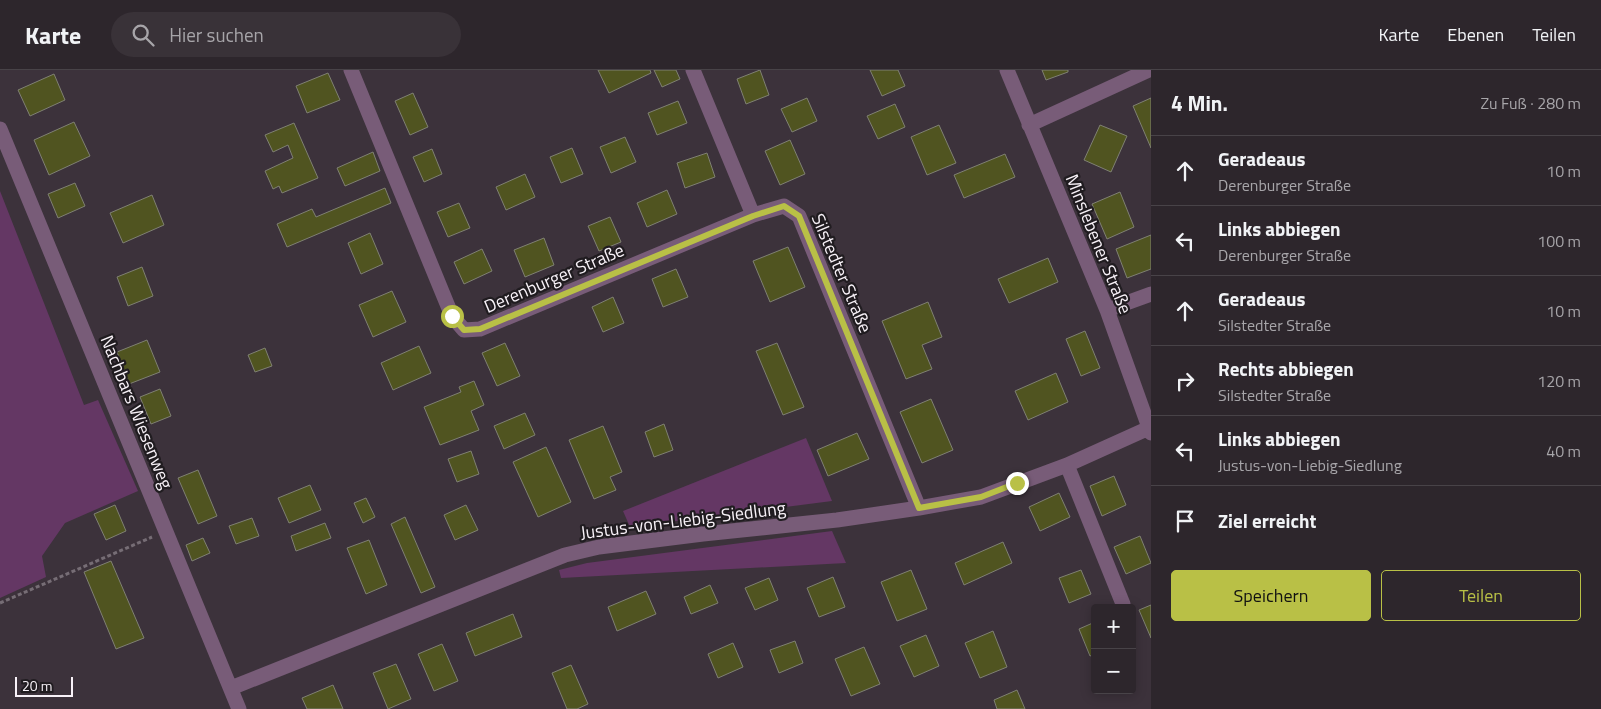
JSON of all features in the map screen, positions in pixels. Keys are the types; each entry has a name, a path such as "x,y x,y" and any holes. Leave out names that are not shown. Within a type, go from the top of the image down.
{"street":[{"name":"Derenburger Straße","path":"351,70 452,316 464,330 480,329 753,216"},
{"path":"693,70 753,216"},
{"name":"Minslebener Straße","path":"1007,70 1106,310 1150,431"},
{"path":"1029,125 1149,70"},
{"name":"Nachbars Wiesenweg","path":"0,129 240,709"},
{"name":"Silstedter Straße","path":"753,216 784,206 799,216 919,508"},
{"path":"1106,310 1151,294"},
{"name":"Justus-von-Liebig-Siedlung","path":"231,688 565,555 599,547 837,520 981,497 1150,431"},
{"path":"1067,465 1123,604"}],"path":[{"path":"0,603 166,531"}],"shaded area":[{"path":"0,191 84,405 98,400 138,491 65,523 42,556 46,577 0,598"},
{"path":"806,438 832,501 630,527 623,511"},
{"path":"832,531 846,563 561,578 559,570 587,563"}],"building":[{"path":"598,70 650,70 651,73 609,93"},
{"path":"654,70 676,70 680,79 662,87"},
{"path":"760,70 769,95 746,104 737,79"},
{"path":"870,70 898,70 905,86 882,96"},
{"path":"1042,70 1068,70 1068,72 1046,80"},
{"path":"328,73 340,100 307,113 296,86"},
{"path":"54,74 65,100 30,116 18,90"},
{"path":"413,93 428,127 410,135 395,101"},
{"path":"807,98 817,121 792,132 781,109"},
{"path":"1151,98 1151,148 1133,106"},
{"path":"678,101 687,123 657,135 648,113"},
{"path":"895,104 905,127 878,139 867,116"},
{"path":"74,122 90,156 49,175 34,140"},
{"path":"294,123 318,178 282,193 279,186 273,189 265,171 293,158 288,145 273,152 265,135"},
{"path":"939,125 956,163 927,175 911,137"},
{"path":"1100,125 1127,136 1111,172 1084,160"},
{"path":"625,137 636,162 611,173 600,147"},
{"path":"790,140 805,174 780,185 765,151"},
{"path":"572,148 583,174 561,183 550,157"},
{"path":"432,149 442,174 424,182 413,157"},
{"path":"373,152 380,171 345,186 337,168"},
{"path":"707,153 715,177 685,188 677,163"},
{"path":"1005,154 1015,177 964,198 954,175"},
{"path":"525,174 535,197 506,210 496,187"},
{"path":"75,183 85,206 58,218 48,194"},
{"path":"385,188 391,203 287,247 277,224 312,209 316,217"},
{"path":"667,190 677,214 647,227 637,203"},
{"path":"1120,192 1134,227 1107,239 1092,204"},
{"path":"152,195 164,225 123,243 110,213"},
{"path":"459,203 470,228 448,237 437,212"},
{"path":"610,217 621,242 599,251 588,226"},
{"path":"370,233 383,264 361,274 348,243"},
{"path":"1151,235 1151,269 1127,278 1116,249"},
{"path":"544,238 554,265 525,277 514,250"},
{"path":"788,247 805,287 770,302 753,261"},
{"path":"482,249 492,271 464,284 454,262"},
{"path":"1048,258 1058,282 1009,303 998,279"},
{"path":"142,267 153,296 128,306 117,277"},
{"path":"676,269 688,297 663,307 652,279"},
{"path":"392,291 406,322 373,337 359,305"},
{"path":"613,297 624,323 603,332 592,307"},
{"path":"928,302 942,337 922,345 932,369 906,379 882,321"},
{"path":"1085,331 1100,368 1081,376 1066,339"},
{"path":"147,340 160,372 129,384 117,352"},
{"path":"505,343 520,376 497,386 482,353"},
{"path":"777,343 804,407 783,415 756,351"},
{"path":"419,346 431,373 393,390 381,363"},
{"path":"265,348 272,366 255,372 248,355"},
{"path":"1056,373 1068,402 1028,420 1015,391"},
{"path":"474,381 484,405 471,411 479,430 440,445 424,407 461,392 459,387"},
{"path":"160,389 171,416 151,424 140,397"},
{"path":"931,399 953,450 922,463 900,412"},
{"path":"525,413 535,435 504,449 494,426"},
{"path":"664,424 673,450 654,457 645,432"},
{"path":"603,426 622,472 610,477 616,490 594,499 569,440"},
{"path":"857,433 869,459 828,476 817,450"},
{"path":"546,447 571,502 538,517 513,462"},
{"path":"471,451 479,474 457,482 448,459"},
{"path":"198,470 217,516 198,524 178,478"},
{"path":"1114,476 1126,505 1102,516 1090,486"},
{"path":"310,485 321,510 289,523 278,498"},
{"path":"1059,493 1070,517 1040,531 1029,507"},
{"path":"366,498 375,517 363,523 354,503"},
{"path":"115,505 126,531 106,540 94,514"},
{"path":"466,505 478,530 455,540 444,515"},
{"path":"405,517 435,587 421,593 391,524"},
{"path":"252,518 259,536 236,544 229,526"},
{"path":"325,523 331,538 296,551 291,536"},
{"path":"1140,536 1151,563 1126,574 1114,547"},
{"path":"203,538 210,553 192,561 186,545"},
{"path":"369,540 387,585 366,594 347,548"},
{"path":"1003,542 1012,563 964,585 955,563"},
{"path":"111,561 144,638 116,649 84,572"},
{"path":"911,570 927,609 897,621 881,582"},
{"path":"1081,570 1091,594 1069,603 1059,578"},
{"path":"833,577 845,607 819,617 807,588"},
{"path":"769,578 778,600 755,610 745,588"},
{"path":"710,585 718,603 691,614 684,597"},
{"path":"646,591 656,614 617,631 608,607"},
{"path":"1151,605 1151,638 1139,610"},
{"path":"513,614 522,637 475,656 466,633"},
{"path":"1091,624 1091,656 1090,656 1079,629"},
{"path":"993,631 1007,667 980,678 965,643"},
{"path":"926,635 939,666 914,677 900,646"},
{"path":"795,641 803,663 779,673 770,650"},
{"path":"733,643 743,667 718,678 708,654"},
{"path":"442,644 458,681 434,691 418,654"},
{"path":"864,647 880,684 851,696 835,659"},
{"path":"396,664 411,699 388,709 373,673"},
{"path":"571,665 588,704 577,709 567,709 552,673"},
{"path":"333,685 343,709 307,709 302,698"},
{"path":"1017,690 1025,709 997,709 994,700"}],"route":[{"path":"452,316 464,330 480,329 753,216 784,206 799,216 919,508 981,497 1017,483"}]}
